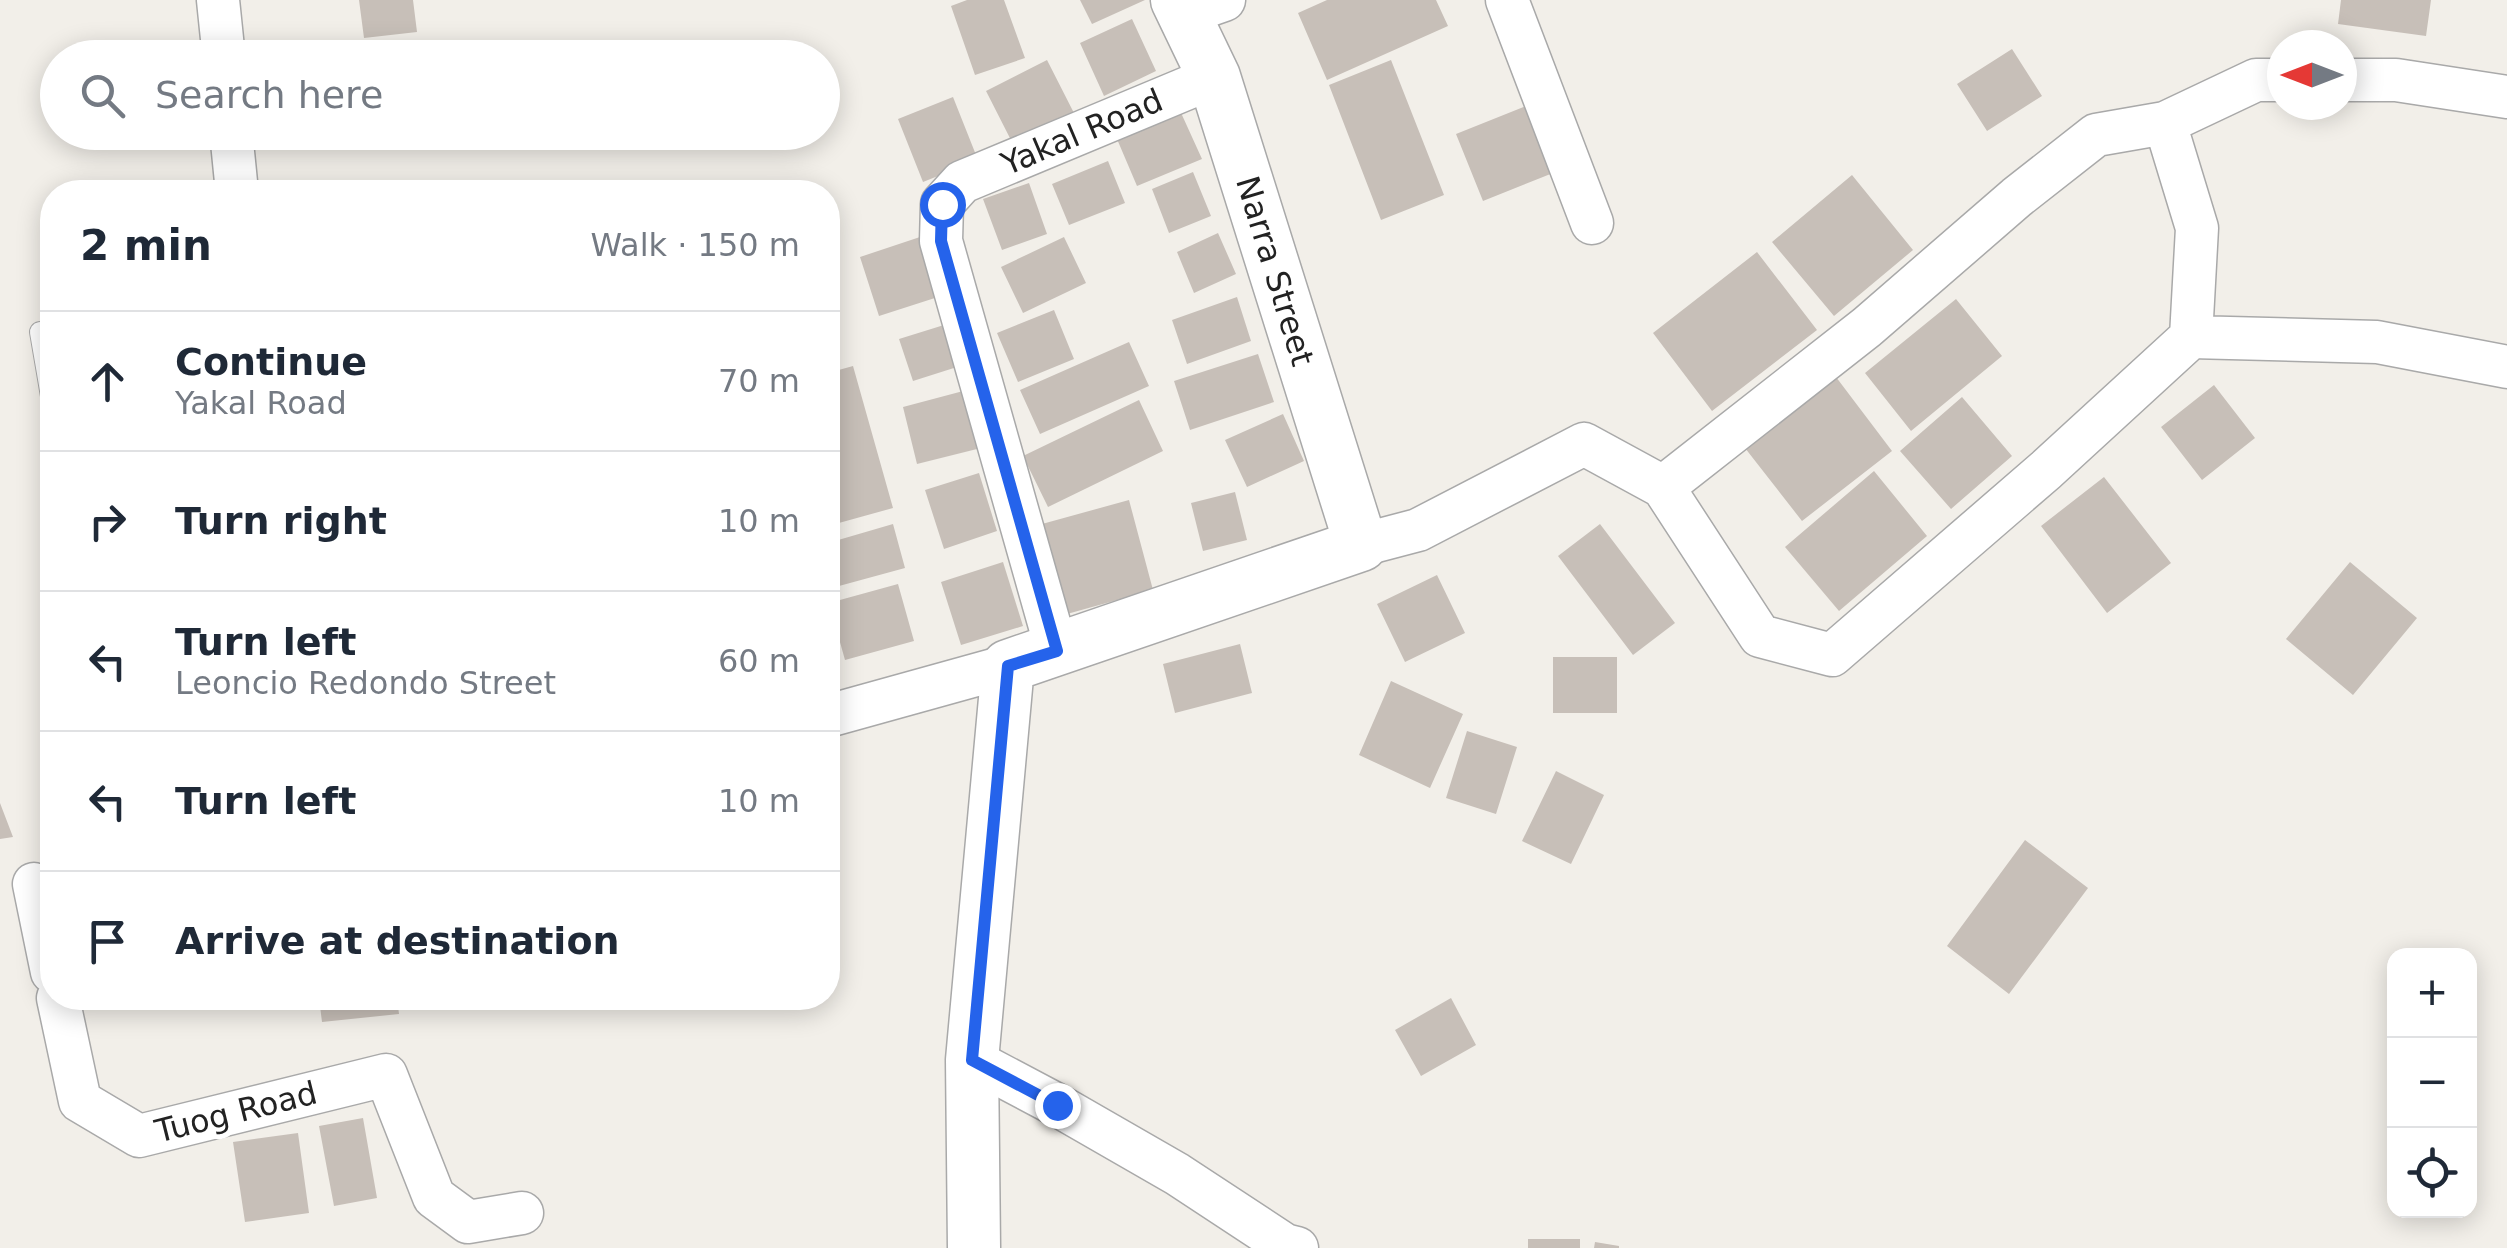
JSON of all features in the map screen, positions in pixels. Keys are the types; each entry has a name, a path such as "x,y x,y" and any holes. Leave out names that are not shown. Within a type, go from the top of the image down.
{"street":[{"path":"218,0 222,40"},
{"path":"1508,0 1592,222"},
{"name":"Narra Street","path":"1195,5 1214,77 1362,546"},
{"name":"Yakal Road","path":"1032,658 941,241 942,204 962,182 1214,77"},
{"path":"1662,488 1868,327 2017,197 2096,135 2165,123 2256,80 2267,80"},
{"path":"2357,80 2396,80 2507,97"},
{"path":"2165,123 2197,228 2192,336"},
{"path":"232,150 235,180"},
{"path":"840,713 1032,658 1418,530 1584,444 1662,488 1760,636 1832,655 2046,470 2192,336 2377,342 2507,367"},
{"path":"974,1248 972,1060 1032,658"},
{"path":"29,885 40,927"},
{"name":"Tuog Road","path":"61,1010 80,1101 139,1136 386,1075 434,1197 468,1222 522,1213"},
{"path":"972,1060 1160,1164 1285,1245 1297,1248"}],"building":[{"path":"359,0 413,0 417,32 364,38"},
{"path":"967,0 1004,0 1025,58 975,75 951,6"},
{"path":"1080,0 1145,0 1092,24"},
{"path":"1327,0 1436,0 1448,26 1327,80 1298,13"},
{"path":"2341,0 2431,0 2426,36 2338,24"},
{"path":"1132,19 1156,71 1104,96 1080,43"},
{"path":"2012,49 2042,96 1987,131 1957,84"},
{"path":"1047,60 1076,117 1015,148 986,91"},
{"path":"1391,60 1444,195 1381,220 1329,85"},
{"path":"953,97 978,160 923,182 898,119"},
{"path":"1177,104 1202,159 1137,186 1114,132"},
{"path":"1526,106 1553,173 1483,201 1456,134"},
{"path":"1108,161 1125,203 1069,225 1052,184"},
{"path":"1193,172 1211,216 1169,233 1152,189"},
{"path":"1852,175 1913,250 1834,316 1772,242"},
{"path":"1029,183 1047,234 1002,250 983,199"},
{"path":"1218,233 1236,274 1194,293 1177,252"},
{"path":"920,237 938,297 879,316 860,257"},
{"path":"1064,237 1086,283 1023,313 1001,267"},
{"path":"1757,252 1817,330 1712,411 1653,333"},
{"path":"1237,297 1251,341 1187,364 1172,320"},
{"path":"1956,299 2002,356 1911,431 1865,373"},
{"path":"1054,310 1074,359 1018,382 997,333"},
{"path":"944,325 957,367 913,381 899,339"},
{"path":"1129,342 1149,386 1040,434 1020,390"},
{"path":"1258,354 1274,402 1190,430 1174,381"},
{"path":"853,366 893,508 840,523 840,370"},
{"path":"1836,377 1892,451 1802,521 1745,448"},
{"path":"2214,385 2255,438 2202,480 2161,427"},
{"path":"967,390 981,448 917,464 903,407"},
{"path":"1962,397 2012,456 1951,509 1900,451"},
{"path":"1139,400 1163,451 1048,507 1023,456"},
{"path":"1283,414 1304,461 1247,487 1225,440"},
{"path":"1874,471 1927,536 1839,611 1785,547"},
{"path":"979,473 997,531 944,549 925,490"},
{"path":"2104,477 2171,563 2107,613 2041,526"},
{"path":"1235,492 1247,540 1203,551 1191,503"},
{"path":"1129,500 1153,590 1067,614 1042,524"},
{"path":"893,524 905,568 840,586 840,539"},
{"path":"1600,524 1675,623 1633,655 1558,556"},
{"path":"1003,562 1023,626 961,645 941,582"},
{"path":"2350,562 2417,618 2353,695 2286,639"},
{"path":"1437,575 1465,633 1405,662 1377,604"},
{"path":"898,584 914,641 845,660 840,642 840,600"},
{"path":"1240,644 1252,693 1175,713 1163,664"},
{"path":"1553,657 1617,657 1617,713 1553,713"},
{"path":"1391,681 1463,714 1430,788 1359,755"},
{"path":"1467,731 1517,747 1496,814 1446,798"},
{"path":"1556,771 1604,795 1571,864 1522,841"},
{"path":"0,803 13,837 0,839"},
{"path":"2025,840 2088,888 2009,994 1947,946"},
{"path":"1451,998 1476,1045 1421,1076 1395,1030"},
{"path":"320,1010 398,1010 399,1014 322,1022"},
{"path":"363,1118 377,1198 334,1206 319,1126"},
{"path":"298,1133 309,1213 245,1222 233,1142"},
{"path":"1528,1239 1580,1239 1580,1248 1528,1248"},
{"path":"1595,1242 1619,1246 1619,1248 1594,1248"}],"route":[{"path":"942,204 941,241 1057,651 1008,666 972,1060 1057,1105"}]}
